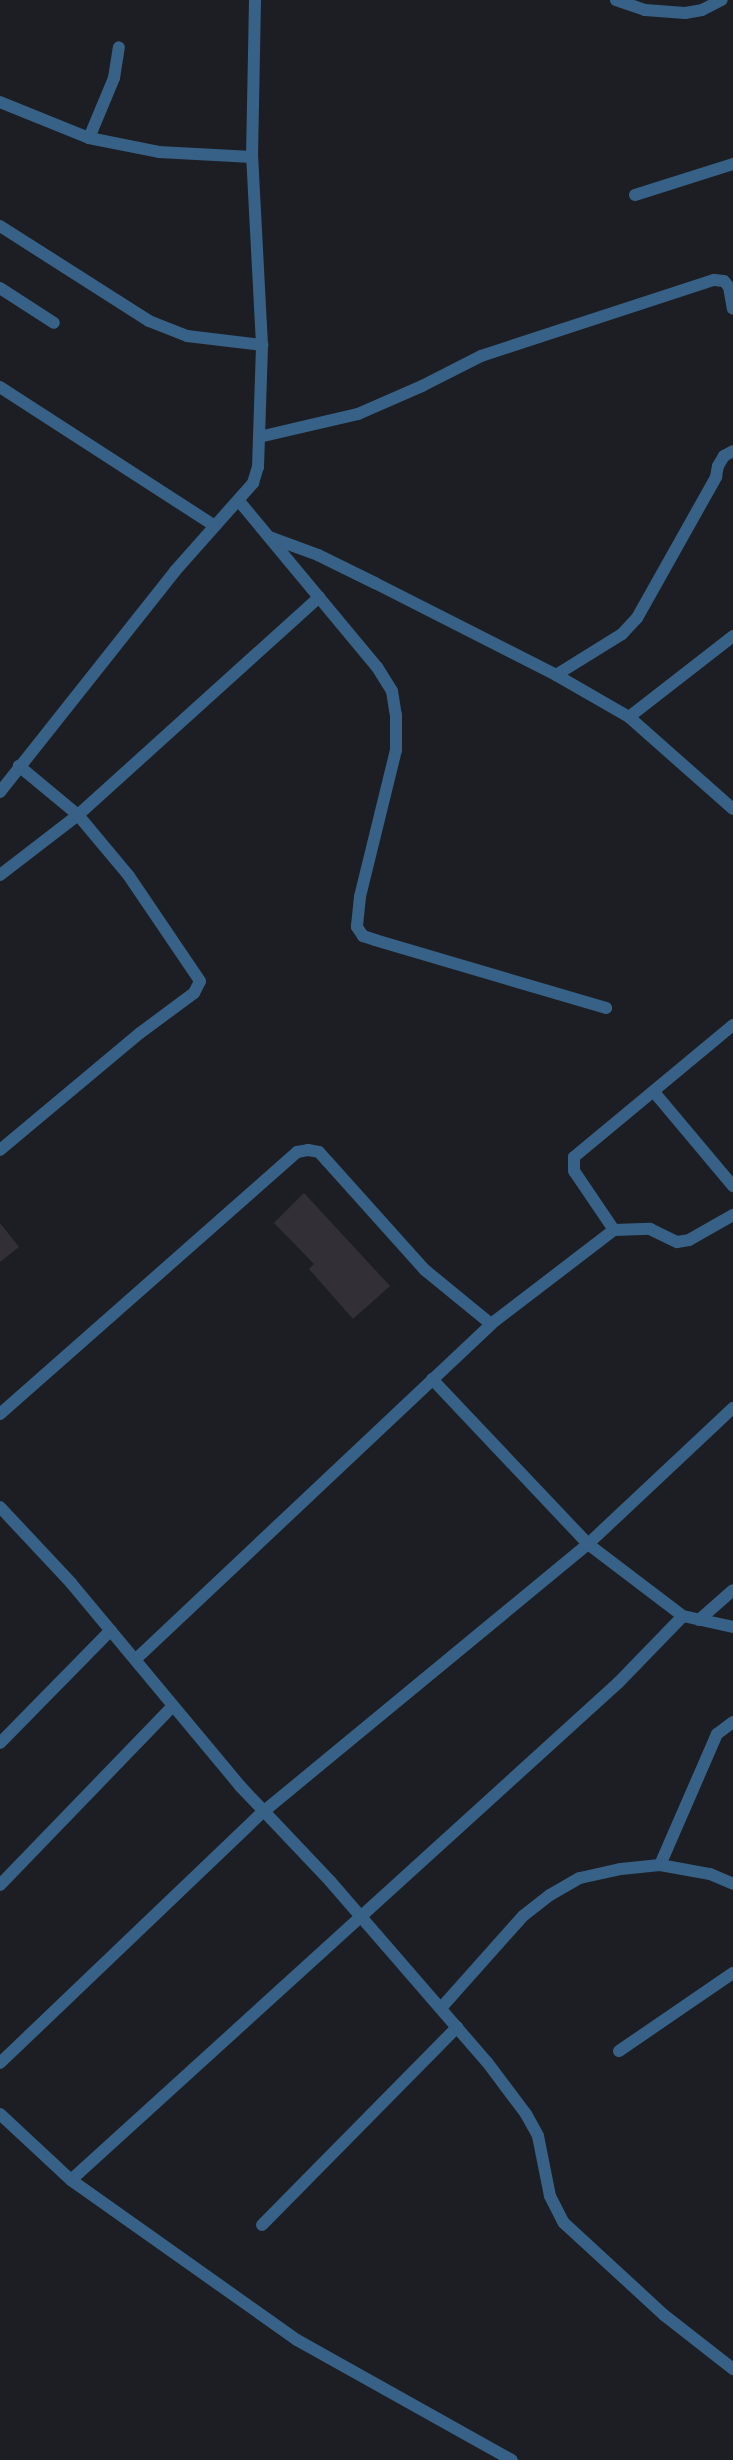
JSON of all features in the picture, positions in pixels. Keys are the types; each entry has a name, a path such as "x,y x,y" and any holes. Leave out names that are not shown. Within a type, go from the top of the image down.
{"street":[{"path":"0,792 175,571 239,501 252,484 258,467 262,345 252,156 255,0"},
{"path":"616,0 645,10 685,14 702,10 722,0"},
{"path":"89,138 114,78 119,47"},
{"path":"0,102 89,138 158,152 252,156"},
{"path":"636,195 733,164"},
{"path":"0,226 149,320 187,336 262,345"},
{"path":"259,437 358,414 422,386 481,356 714,280 724,281 729,287 733,309"},
{"path":"0,288 54,323"},
{"path":"0,386 215,526"},
{"path":"556,675 622,634 637,618 716,477 718,466 724,456 733,451"},
{"path":"239,501 376,667 392,691 396,716 396,750 360,897 357,927 364,936 375,940 606,1008"},
{"path":"267,536 318,555 556,675 630,717 733,809"},
{"path":"0,875 78,815 318,597"},
{"path":"630,717 733,636"},
{"path":"0,1150 140,1033 194,993 200,981 129,876 78,815 19,766"},
{"path":"614,1230 574,1171 572,1163 574,1157 733,1025"},
{"path":"654,1092 733,1186"},
{"path":"0,1414 297,1152 308,1150 319,1152 425,1270 491,1324"},
{"path":"136,1659 491,1324 614,1230 650,1229 677,1242 689,1240 733,1215"},
{"path":"432,1380 588,1544 683,1616 733,1627"},
{"path":"0,2063 263,1812 588,1544 733,1408"},
{"path":"0,1508 111,1630 263,1812 359,1916 457,2027 526,2114 538,2136 550,2196 564,2223 657,2308 733,2369"},
{"path":"699,1620 733,1590"},
{"path":"71,2180 359,1916 618,1683 683,1616"},
{"path":"0,1743 111,1630"},
{"path":"0,1885 173,1706"},
{"path":"660,1865 717,1734 733,1722"},
{"path":"440,2008 523,1916 550,1895 580,1878 620,1869 660,1865 710,1874 733,1884"},
{"path":"619,2051 733,1973"},
{"path":"262,2226 457,2027"},
{"path":"0,2114 71,2180 297,2340 512,2460"}],"building":[{"path":"304,1193 390,1286 353,1319 309,1269 314,1264 274,1223"},
{"path":"0,1223 19,1247 0,1262"}]}
